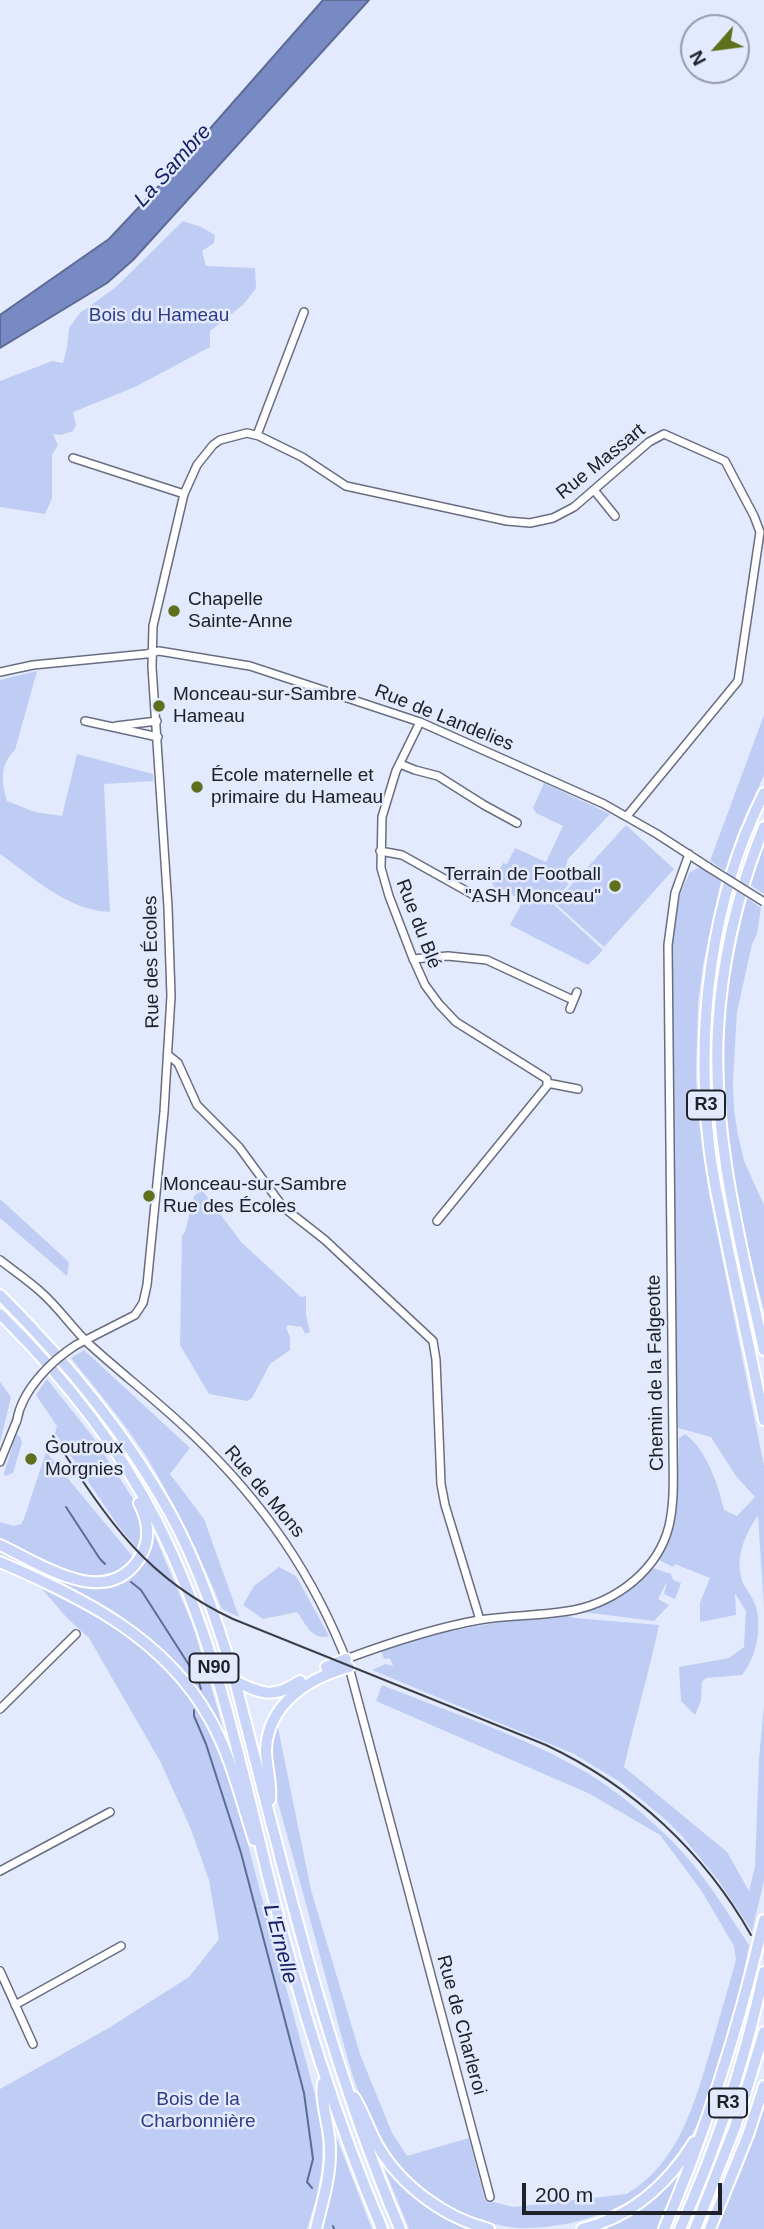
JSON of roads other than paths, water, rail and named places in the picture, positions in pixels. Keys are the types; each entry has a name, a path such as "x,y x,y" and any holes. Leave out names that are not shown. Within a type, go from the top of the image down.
{"highway":[{"name":"R3","path":"764,793 741,848 715,944 705,1029 704,1086 709,1146 720,1209 764,1420"},
{"name":"R3","path":"764,827 736,911 725,967 718,1043 724,1145 733,1205 764,1350"},
{"name":"N90","path":"0,1295 34,1328 113,1425 170,1513 195,1565 220,1631 235,1681 317,1998 376,2172 400,2229"},
{"name":"N90","path":"0,1314 69,1389 103,1432 132,1477 180,1571 205,1636 324,2077 382,2229"},
{"path":"0,1545 84,1582 102,1584 118,1579 135,1565 148,1537 146,1520 132,1477"},
{"path":"0,1562 65,1591 113,1618 138,1636 178,1673 210,1719 221,1742 258,1853 267,1871"},
{"path":"235,1681 270,1694 285,1691 309,1675 348,1663"},
{"path":"268,1809 271,1791 266,1749 276,1717 296,1690 348,1663"},
{"path":"664,2229 705,2125 742,2009 764,1920"},
{"name":"R3","path":"680,2229 721,2125 742,2060 764,1972"},
{"name":"R3","path":"695,2229 735,2127 764,2032"},
{"path":"316,2229 329,2170 330,2149 322,2091 324,2077"},
{"path":"344,2082 380,2149 409,2184 441,2209 489,2229"},
{"path":"710,2229 748,2135 764,2085"},
{"path":"582,2229 612,2218 651,2194 669,2177 705,2125"}],"street":[{"path":"257,435 304,312"},
{"name":"Rue des Écoles","path":"0,1462 18,1413 51,1364 76,1345 135,1315 143,1303 168,1055 171,996 171,956 152,652 154,614 184,494 197,465 213,445 239,434 257,435"},
{"name":"Rue Massart","path":"257,435 302,457 346,486 507,522 530,523 553,518 574,507 649,442 664,434 725,461 754,516 760,537 738,681 627,817"},
{"path":"73,458 184,494"},
{"path":"594,490 615,516"},
{"name":"Rue de Landelies","path":"0,672 33,665 152,652 250,666 421,722 627,817 764,902"},
{"path":"85,721 158,737"},
{"path":"111,727 157,721"},
{"name":"Rue du Blé","path":"421,722 390,787 382,817 380,851 381,868 389,896 413,959 425,985 456,1022 547,1079 547,1083 579,1089"},
{"path":"400,764 438,776 484,806 517,823"},
{"path":"380,851 408,858 477,897"},
{"name":"Chemin de la Falgeotte","path":"348,1663 398,1640 480,1620 574,1610 607,1600 638,1577 658,1552 668,1528 673,1505 668,944 675,893 689,854"},
{"path":"413,959 448,956 487,960 573,1000"},
{"path":"570,1009 577,992"},
{"path":"168,1055 178,1063 197,1105 239,1147 283,1206 325,1240 433,1340 441,1484 445,1506 480,1620"},
{"path":"437,1220 547,1083"},
{"name":"Rue de Mons","path":"0,1260 43,1294 86,1341 192,1434 261,1507 298,1559 348,1663 400,1860"},
{"path":"0,1709 76,1633"},
{"path":"0,1871 110,1812"},
{"name":"Rue de Charleroi","path":"400,1860 490,2197"},
{"path":"15,2005 121,1946"},
{"path":"0,1971 33,2044"}],"waterway":[{"name":"L'Ernelle","path":"66,1507 105,1564"},
{"name":"L'Ernelle","path":"131,1582 141,1590 198,1679 201,1689"},
{"name":"L'Ernelle","path":"194,1710 241,1853 304,2093 313,2159 307,2182 312,2188"}],"tram line":[{"path":"53,1436 91,1493 129,1542 174,1584 233,1619 546,1745 608,1780 664,1824 688,1849 711,1876 751,1935"}],"place":[{"name":"Chapelle Sainte-Anne","path":"174,611"},
{"name":"Monceau-sur-Sambre Hameau","path":"159,706"},
{"name":"École maternelle et primaire du Hameau","path":"197,787"},
{"name":"Terrain de Football \"ASH Monceau\"","path":"615,886"},
{"name":"Monceau-sur-Sambre Rue des Écoles","path":"149,1196"},
{"name":"Goutroux Morgnies","path":"31,1459"}],"water label":[{"name":"La Sambre","path":"173,166"}],"park label":[{"name":"Bois du Hameau","path":"159,316"},
{"name":"Bois de la Charbonnière","path":"198,2111"}]}
